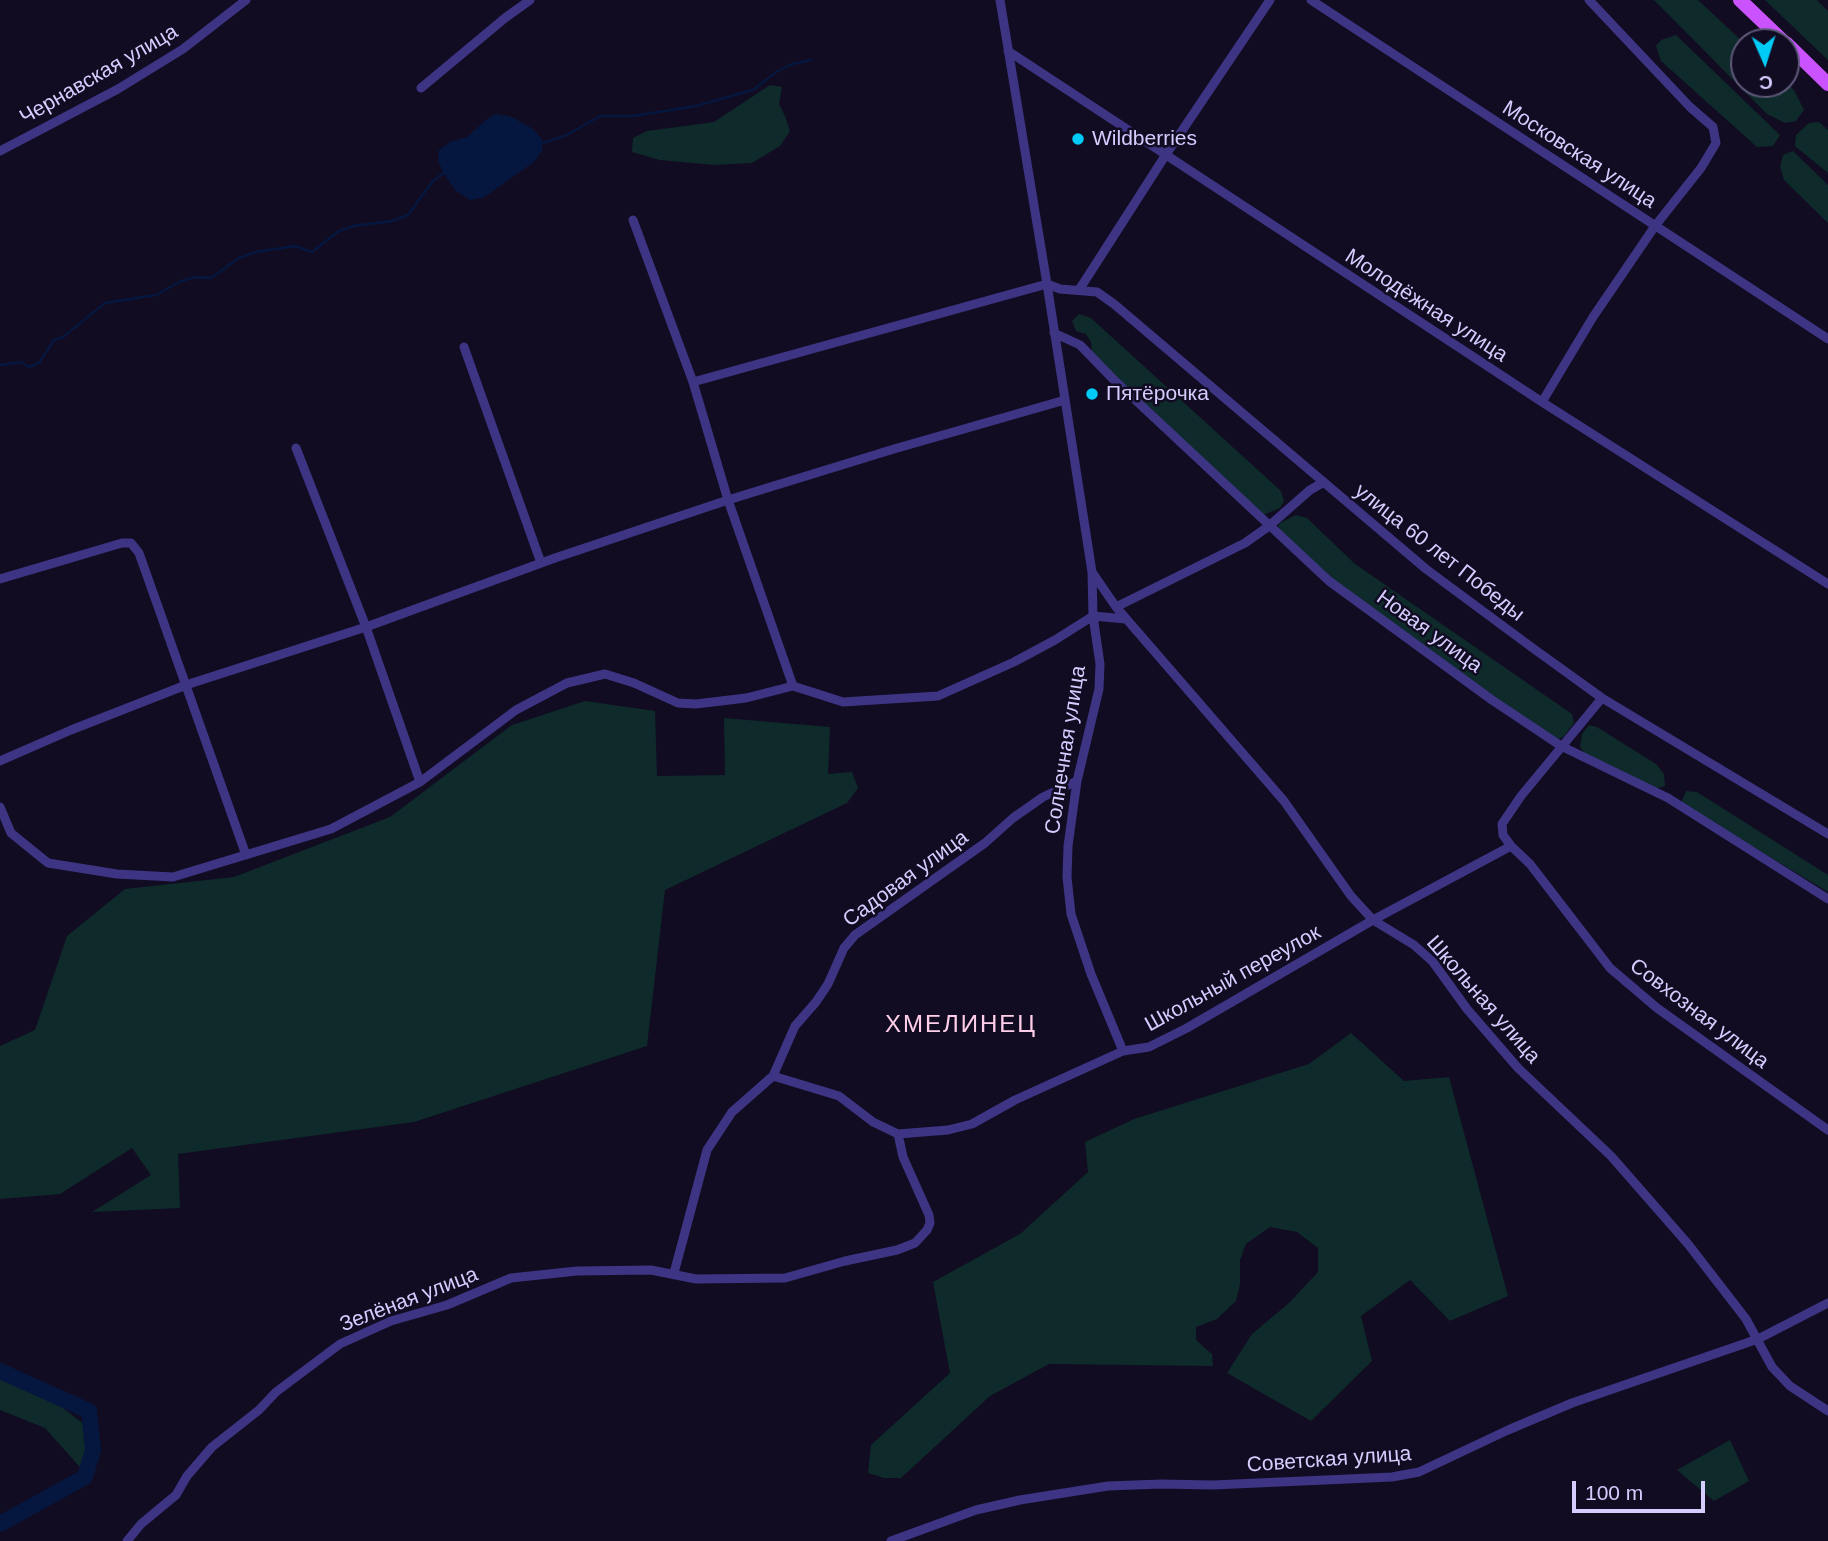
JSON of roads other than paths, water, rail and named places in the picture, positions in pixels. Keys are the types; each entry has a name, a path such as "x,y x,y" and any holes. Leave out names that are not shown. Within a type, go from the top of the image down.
{"main road":[{"path":"1740,0 1769,28"},
{"path":"1800,57 1828,84"}],"street":[{"name":"Чернавская улица","path":"0,151 118,89 183,49 246,0"},
{"path":"421,88 530,0"},
{"path":"1000,0 1093,572"},
{"path":"1079,289 1270,0"},
{"name":"Московская улица","path":"1311,0 1828,339"},
{"path":"1542,402 1593,317 1655,226 1701,168 1716,144 1713,127 1690,107 1589,0"},
{"name":"Молодёжная улица","path":"1009,51 1542,402 1828,584"},
{"path":"633,220 693,382 728,500 793,686"},
{"path":"693,382 1046,284"},
{"name":"улица 60 лет Победы","path":"1046,284 1060,289 1097,292 1426,569 1602,698 1828,834"},
{"name":"Новая улица","path":"1054,333 1080,345 1329,581 1492,700 1561,746 1668,798 1828,899"},
{"path":"464,347 541,563"},
{"path":"0,761 186,685 366,627 541,563 728,500 1065,400"},
{"path":"296,449 366,627 420,782"},
{"path":"1116,607 1245,543 1310,490 1324,482"},
{"path":"0,579 122,543 131,543 139,553 246,855"},
{"name":"Школьная улица","path":"1093,572 1126,619 1284,801 1351,896 1373,920 1414,945 1433,962 1466,1009 1518,1069 1611,1156 1688,1244 1746,1319 1772,1367 1790,1385 1828,1411"},
{"name":"Солнечная улица","path":"1093,572 1093,616 1100,664 1099,689 1077,780 1068,846 1067,877 1071,914 1091,974 1123,1051"},
{"path":"0,807 11,832 48,863 117,874 173,877 331,829 420,782 516,710 567,683 605,674 634,683 678,703 696,704 746,698 793,686 843,702 937,696 1014,662 1093,616 1126,619"},
{"path":"1511,846 1503,835 1502,824 1561,746 1602,698"},
{"name":"Садовая улица","path":"773,1076 795,1026 828,984 844,948 855,935 976,851 1013,818 1043,797 1077,780"},
{"name":"Школьный переулок","path":"898,1134 948,1130 972,1124 1015,1100 1123,1051 1149,1047 1187,1028 1373,920 1511,846"},
{"name":"Совхозная улица","path":"1511,846 1530,864 1610,968 1657,1008 1828,1130"},
{"path":"674,1273 707,1150 732,1112 773,1076 839,1096 873,1122 898,1134"},
{"name":"Зелёная улица","path":"127,1541 141,1524 176,1495 187,1476 212,1447 259,1410 276,1392 340,1344 391,1321 447,1304 511,1278 577,1271 651,1270 696,1279 785,1278 915,1243 927,1230 929,1215 903,1157 898,1134"},
{"name":"Советская улица","path":"891,1541 976,1510 1108,1486 1392,1477 1419,1472 1572,1403 1758,1339 1828,1303"}],"water":[{"path":"496,114 512,117 533,129 542,139 542,151 534,162 483,198 470,200 455,190 443,172 438,160 439,150 450,142 467,137"}],"waterway":[{"path":"540,144 567,135 600,116 633,116 696,106 753,90 776,72 792,64 812,60"},
{"path":"0,365 21,362 29,367 39,363 54,340 63,337 105,303 156,295 181,281 196,277 211,278 239,258 256,252 295,246 312,252 339,231 353,226 392,221 408,215 432,182 446,171"},
{"path":"0,1371 89,1411 93,1450 85,1477 0,1524"}],"place":[{"name":"Wildberries","path":"1078,139"},
{"name":"Пятёрочка","path":"1092,394"}],"district":[{"name":"ХМЕЛИНЕЦ","path":"961,1025"}]}
